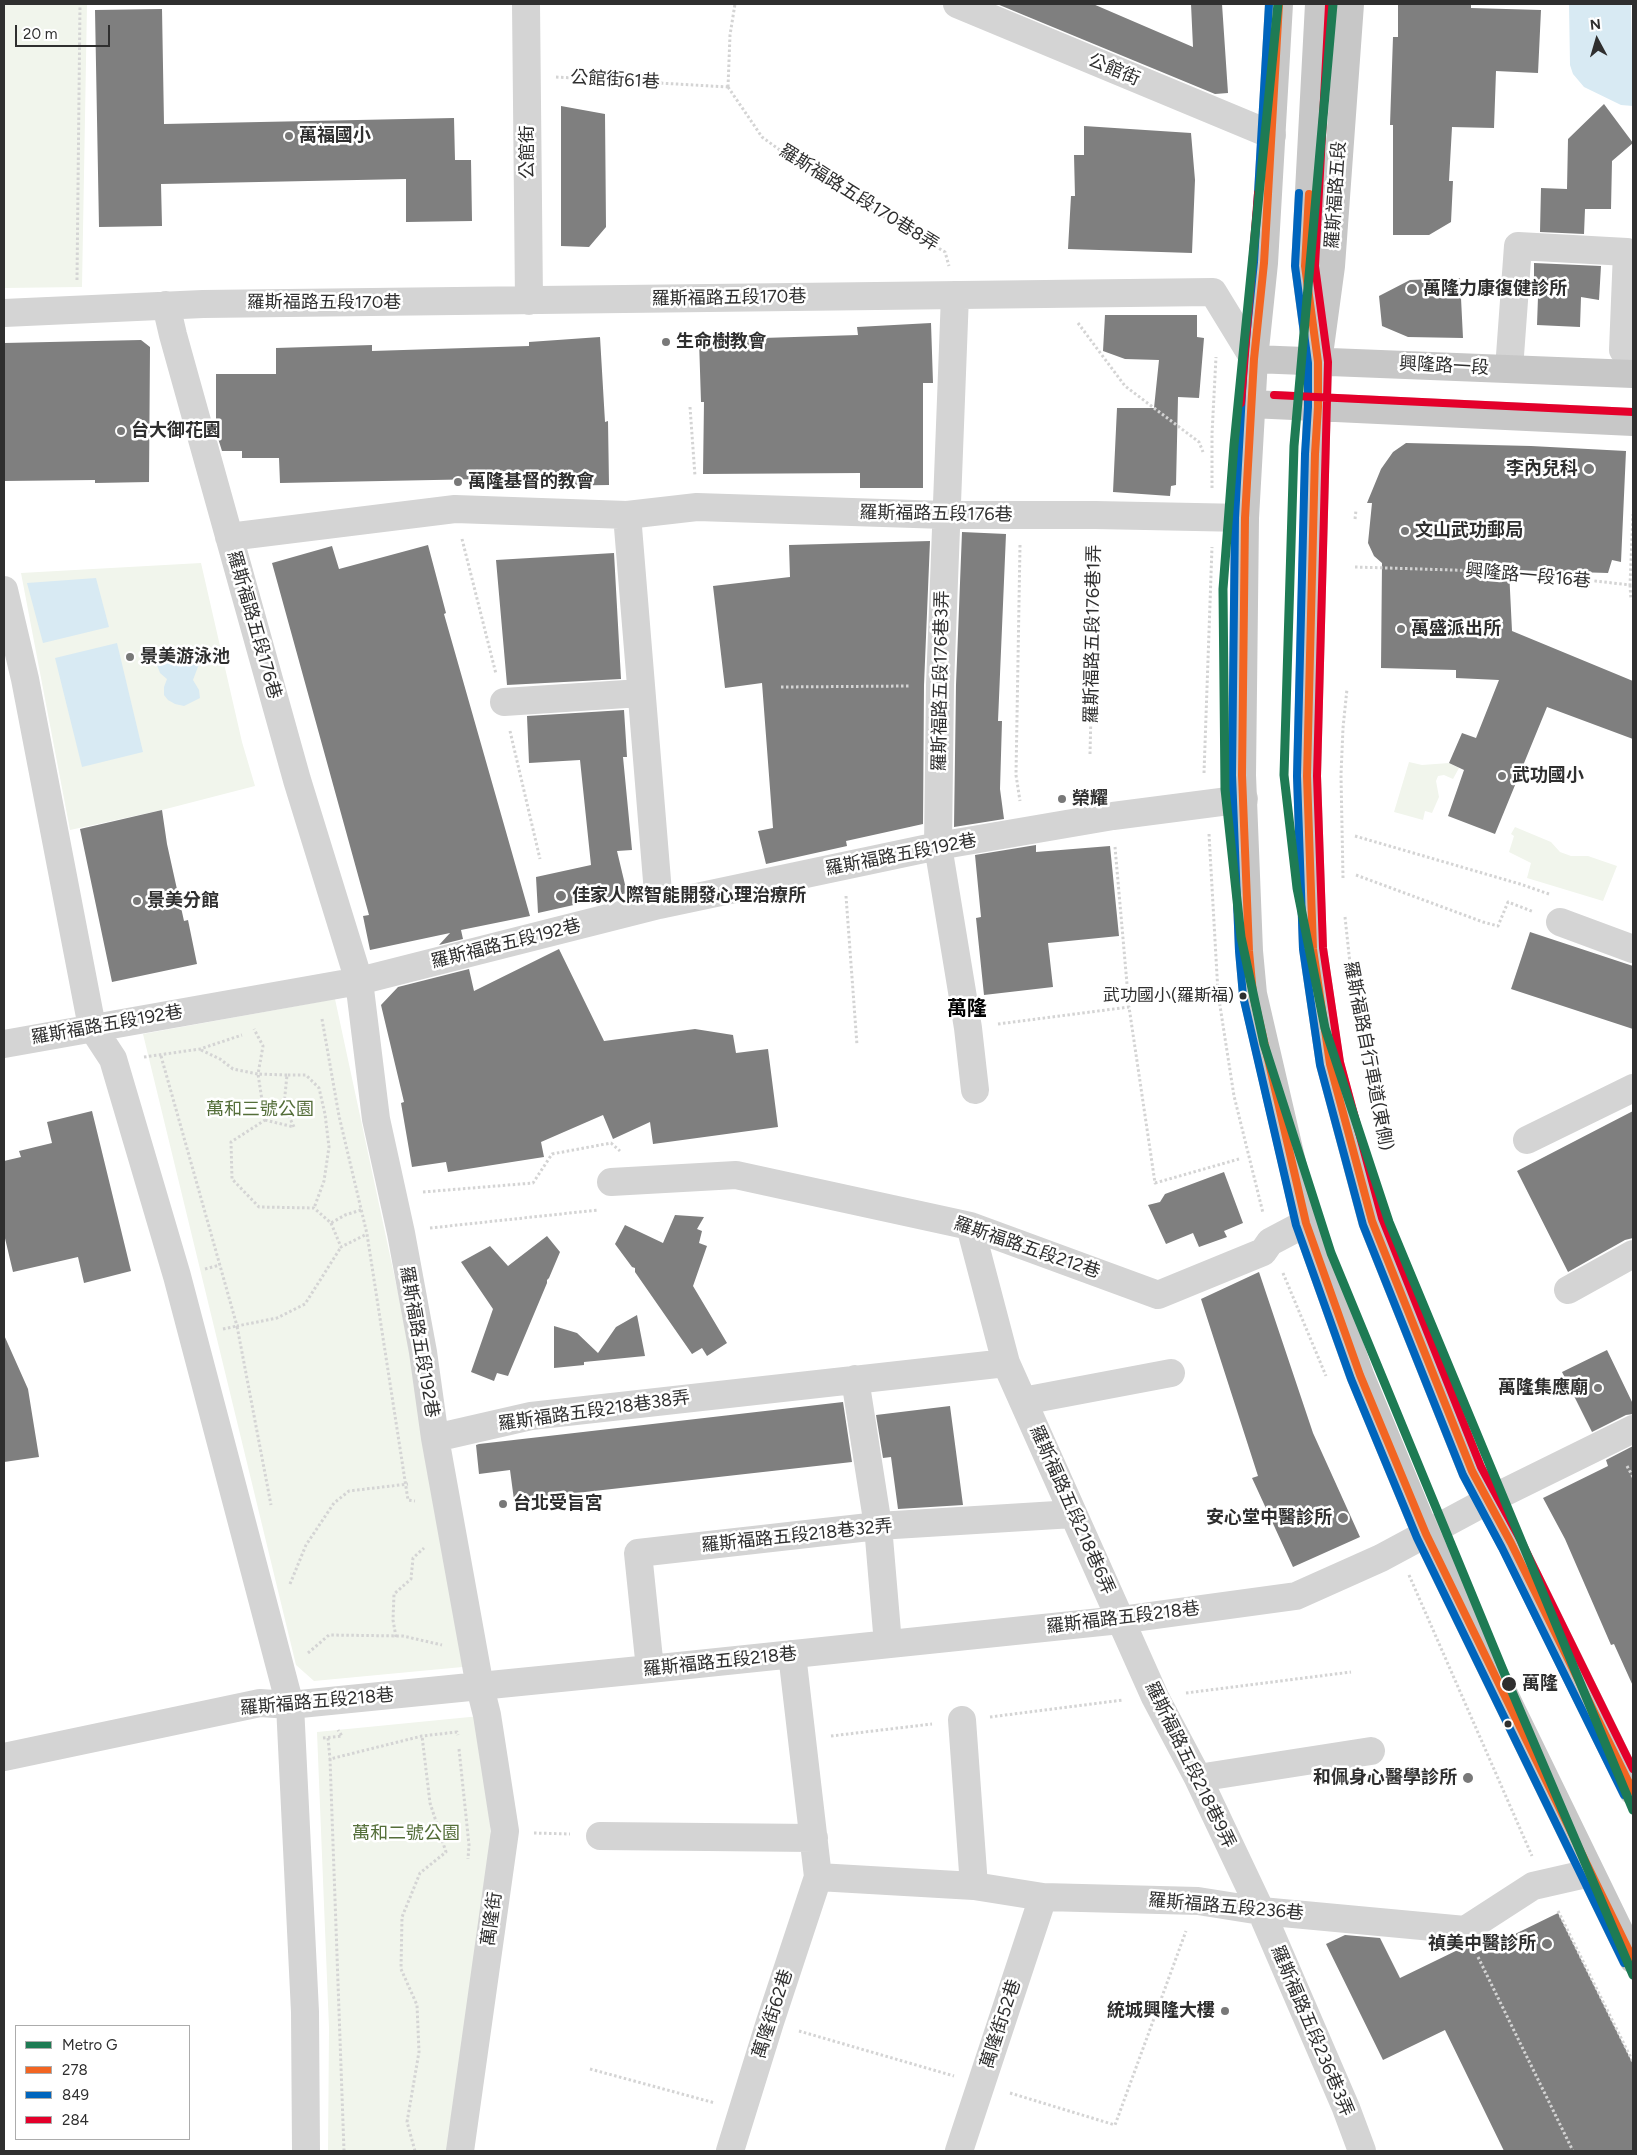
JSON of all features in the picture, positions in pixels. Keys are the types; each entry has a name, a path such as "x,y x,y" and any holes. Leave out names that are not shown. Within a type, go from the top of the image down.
{"main road":[{"path":"1279,4 1264,263 1254,359 1245,518 1242,766 1249,951 1253,994 1306,1223 1360,1375 1426,1534 1519,1721 1590,1874 1633,1959"},
{"path":"1318,362 1305,266 1319,4"},
{"name":"羅斯福路五段","path":"1350,4 1331,266 1318,362 1307,776 1314,949 1329,1055 1372,1220 1398,1292 1465,1454 1487,1501 1511,1543 1633,1791"},
{"name":"興隆路一段","path":"1254,359 1633,374"},
{"path":"1251,404 1633,422"}],"street":[{"name":"公館街","path":"526,4 529,301"},
{"name":"公館街","path":"956,4 1272,135"},
{"path":"1509,369 1518,246 1627,252 1623,350 1633,360"},
{"name":"羅斯福路五段170巷","path":"4,312 166,305 1213,292 1254,359"},
{"name":"羅斯福路五段176巷3弄","path":"955,295 945,515 938,846 968,1028 975,1090"},
{"path":"166,305 229,537"},
{"name":"羅斯福路五段176巷","path":"359,981 297,780 229,537 455,509 627,515 697,507 945,515 1096,515 1245,518"},
{"path":"627,515 659,905"},
{"path":"4,590 14,680 92,1027 112,1058 178,1276 290,1705 305,2012 306,2151"},
{"path":"504,702 641,693"},
{"name":"羅斯福路五段192巷","path":"4,1044 359,981 659,905 938,846 1113,816 1244,799"},
{"path":"1560,922 1633,948"},
{"name":"羅斯福路五段192巷","path":"359,981 376,1119 393,1194 423,1352 435,1438"},
{"path":"1527,1140 1633,1088"},
{"name":"羅斯福路五段212巷","path":"611,1182 736,1175 970,1226 1158,1295 1262,1252 1270,1242 1306,1223"},
{"name":"羅斯福路五段218巷6弄","path":"970,1226 1006,1363 1120,1620"},
{"path":"1568,1290 1633,1254"},
{"name":"羅斯福路五段218巷38弄","path":"435,1438 531,1416 1006,1363"},
{"name":"羅斯福路五段218巷6弄","path":"1023,1401 1171,1373"},
{"path":"855,1379 878,1526 888,1644"},
{"name":"羅斯福路五段218巷","path":"4,1757 260,1704 290,1705 480,1687 1120,1620 1296,1596 1381,1558 1487,1501 1633,1429"},
{"path":"435,1438 480,1687"},
{"name":"羅斯福路五段218巷32弄","path":"650,1669 638,1553 878,1526 1073,1514"},
{"name":"羅斯福路五段218巷9弄","path":"1120,1620 1155,1696 1198,1778 1261,1911"},
{"path":"792,1654 818,1877"},
{"name":"萬隆街","path":"460,2151 505,1831 480,1687"},
{"path":"962,1720 974,1886"},
{"path":"1198,1778 1371,1752"},
{"path":"600,1836 814,1838"},
{"path":"1465,1930 1533,1886 1590,1874"},
{"name":"羅斯福路五段236巷","path":"818,1877 974,1886 1043,1897 1198,1901 1261,1911 1465,1930"},
{"name":"萬隆街62巷","path":"730,2151 818,1877"},
{"name":"萬隆街52巷","path":"959,2151 1043,1897"},
{"name":"羅斯福路五段236巷3弄","path":"1261,1911 1346,2108 1362,2151"}],"path":[{"path":"76,287 80,4"},
{"path":"728,87 730,34 735,4"},
{"name":"公館街61巷","path":"527,76 728,87"},
{"name":"羅斯福路五段170巷8弄","path":"728,87 762,138 818,178 945,252 955,295"},
{"path":"1057,294 1124,386 1199,442 1203,452"},
{"path":"690,407 697,507"},
{"path":"1355,519 1356,510"},
{"path":"1631,600 1633,514"},
{"path":"1017,782 1020,515"},
{"name":"羅斯福路五段176巷1弄","path":"1090,754 1096,515"},
{"name":"興隆路一段16巷","path":"1355,567 1518,572 1630,585"},
{"path":"781,687 940,685"},
{"path":"1344,885 1341,775 1342,728 1347,689"},
{"path":"1113,816 1129,1008 1155,1183 1239,1159"},
{"path":"1355,836 1520,884 1568,901 1560,922 1508,902 1498,926 1356,875"},
{"path":"844,866 857,1044"},
{"name":"羅斯福路自行車道(東側)","path":"1344,915 1352,982 1374,1102"},
{"path":"245,1000 255,1030 263,1046 258,1074 265,1120"},
{"path":"968,1028 1129,1008"},
{"path":"316,1018 322,1017 339,1116 367,1234 408,1500 416,1501 418,1508"},
{"path":"112,1058 161,1056 200,1049 264,1028"},
{"path":"200,1049 220,1059 233,1069 258,1074 306,1075 319,1088 325,1114 328,1147 324,1181 314,1208"},
{"path":"161,1056 237,1326 272,1512"},
{"path":"287,1075 284,1105 294,1127 265,1120 231,1142 232,1179 259,1207 314,1208 331,1223 341,1246"},
{"path":"393,1194 533,1183 552,1154 612,1143 652,1180"},
{"path":"428,1228 546,1214 611,1209 611,1182"},
{"path":"331,1223 345,1215 361,1210"},
{"path":"193,1335 277,1318 305,1304 341,1246 367,1234"},
{"path":"286,1580 288,1590 306,1545 334,1503 349,1491 406,1486"},
{"path":"428,1553 427,1546 414,1558 411,1579 394,1594 393,1620 396,1637 403,1636 442,1646 441,1636"},
{"path":"1155,1696 1351,1672"},
{"path":"330,1759 422,1736 457,1732 469,1845 468,1865"},
{"path":"415,2151 407,2122 419,2052 417,2005 401,1969 402,1917 420,1873 446,1852 430,1802 422,1736"},
{"path":"328,1738 344,2151"},
{"path":"505,1831 600,1836"},
{"path":"770,2022 1115,2125 1198,1901"},
{"path":"1465,1930 1573,2151"},
{"path":"590,2069 742,2110"}],"green space":[{"path":"4,4 87,4 82,287 4,288"},
{"name":"景美游泳池","path":"201,563 242,742 255,786 162,810 70,830 21,573"},
{"path":"1409,762 1422,765 1449,763 1459,768 1453,779 1444,775 1438,776 1436,781 1439,797 1432,813 1425,811 1423,820 1394,812"},
{"path":"1515,827 1551,842 1560,852 1571,856 1588,856 1617,866 1603,901 1527,878 1531,863 1509,852 1514,836 1511,834"},
{"name":"萬和三號公園","path":"335,999 442,1498 473,1666 314,1681 296,1665 143,1034"},
{"name":"萬和二號公園","path":"480,1716 491,1836 449,2151 328,2151 329,2028 317,1732"}],"shaded area":[{"path":"1569,4 1631,4 1633,106 1621,105 1584,87 1573,74 1570,65"},
{"path":"96,578 109,627 43,643 27,583"},
{"path":"117,643 143,752 82,767 55,658"},
{"path":"171,654 179,660 193,658 199,664 193,680 199,690 200,698 184,706 175,704 164,695 167,679 160,673 157,665 161,656"}],"building":[{"path":"997,4 1093,4 1193,47 1191,4 1222,4 1228,93 1215,94"},
{"path":"1398,4 1471,4 1471,8 1541,10 1538,73 1496,71 1494,128 1452,127 1449,181 1453,181 1451,222 1429,235 1393,235 1393,125 1390,125 1393,37 1398,37"},
{"path":"162,9 164,124 454,118 455,160 471,160 472,221 406,222 406,179 161,184 162,226 99,227 95,10"},
{"path":"1604,104 1633,143 1612,161 1611,209 1585,209 1584,234 1540,232 1541,188 1567,189 1568,139"},
{"path":"561,106 605,114 606,227 589,247 561,246"},
{"path":"1084,126 1191,133 1195,180 1192,253 1068,249 1071,196 1075,196 1074,155 1084,155"},
{"path":"1534,263 1601,266 1599,300 1581,297 1580,327 1537,325 1538,297 1534,297"},
{"path":"1460,278 1463,338 1408,337 1382,326 1379,296 1410,280"},
{"path":"1105,315 1197,315 1197,337 1204,338 1199,398 1178,397 1176,485 1171,486 1170,496 1113,492 1117,408 1154,408 1159,360 1125,359 1103,351"},
{"path":"931,323 933,383 923,383 923,488 860,488 860,473 703,474 704,402 701,402 699,340 858,335 857,327"},
{"path":"600,337 605,422 608,421 609,485 537,486 536,478 280,483 279,458 242,458 242,451 222,451 216,432 216,374 276,374 276,348 372,345 372,351 529,346 529,342"},
{"name":"台大御花園","path":"141,340 150,347 149,482 95,483 95,480 4,481 4,343"},
{"path":"1406,443 1531,446 1626,451 1621,562 1612,560 1608,573 1509,570 1512,631 1633,681 1633,739 1547,707 1495,834 1448,816 1464,770 1449,763 1462,733 1476,738 1499,680 1456,678 1456,670 1381,668 1382,563 1374,556 1368,543 1372,503 1367,503 1381,469 1393,452"},
{"path":"962,532 1006,534 998,721 1002,721 1000,789 1004,819 954,827 956,685"},
{"path":"930,541 924,685 923,824 846,841 847,846 766,864 758,831 773,828 762,683 725,688 713,586 790,577 789,545"},
{"path":"428,545 446,613 444,614 530,916 461,930 463,939 439,945 450,933 370,950 363,916 369,915 272,563 332,546 339,569"},
{"path":"614,553 621,679 507,685 496,560"},
{"path":"624,710 627,757 623,757 632,850 617,851 627,893 538,913 536,877 591,865 580,760 529,763 527,716"},
{"name":"景美分館","path":"162,810 167,844 184,921 188,920 197,964 112,982 80,829"},
{"path":"1036,845 1036,852 1110,846 1119,936 1048,943 1053,987 984,995 976,918 981,917 975,855"},
{"path":"1530,932 1633,966 1633,1029 1511,989"},
{"path":"559,949 604,1041 695,1029 733,1035 736,1053 768,1049 778,1127 653,1144 650,1122 613,1139 603,1115 541,1142 544,1157 448,1172 446,1162 412,1167 401,1103 404,1102 381,1005 398,987 469,969 474,991"},
{"path":"92,1111 131,1271 84,1283 78,1257 13,1272 4,1234 4,1161 21,1157 19,1151 52,1143 47,1122"},
{"path":"1633,1111 1633,1238 1625,1240 1568,1272 1517,1171"},
{"path":"1224,1172 1243,1223 1224,1231 1227,1237 1199,1247 1193,1233 1166,1244 1148,1205 1160,1202 1165,1194"},
{"path":"675,1215 704,1217 697,1229 702,1231 699,1243 707,1246 693,1286 727,1343 707,1356 702,1348 692,1354 635,1272 635,1268 632,1267 615,1244 625,1225 663,1243"},
{"path":"547,1236 560,1252 508,1376 497,1373 494,1381 471,1372 493,1309 461,1262 490,1246 508,1266"},
{"path":"1259,1272 1313,1433 1360,1537 1293,1567 1252,1478 1258,1476 1201,1299"},
{"path":"637,1315 645,1356 584,1362 584,1365 554,1368 554,1326 577,1333 598,1353 616,1327"},
{"path":"4,1335 28,1389 39,1457 4,1462"},
{"name":"萬隆集應廟","path":"1607,1350 1633,1404 1633,1414 1626,1415 1592,1432 1562,1372"},
{"path":"843,1402 852,1462 514,1500 510,1470 479,1474 476,1445 479,1444"},
{"path":"950,1406 963,1505 898,1509 891,1457 883,1458 876,1415"},
{"path":"1633,1446 1633,1686 1614,1644 1611,1645 1565,1539 1543,1498 1608,1466 1606,1460"},
{"path":"1558,1913 1633,2064 1633,2151 1504,2151 1445,2030 1383,2060 1326,1944 1345,1935 1380,1938 1400,1978 1468,1945 1474,1954"}],"metro line":[{"name":"G","path":"1278,4 1234,445 1223,589 1225,789 1241,937 1264,1044 1331,1253 1510,1687 1633,1975"},
{"name":"G","path":"1333,4 1294,446 1284,775 1297,888 1325,1028 1389,1222 1633,1810"}],"transit line":[{"name":"849","path":"1269,4 1254,262 1244,358 1235,518 1232,775 1239,951 1243,996 1296,1225 1351,1379 1417,1538 1624,1963"},
{"name":"278","path":"1279,4 1264,263 1254,359 1245,518 1242,775 1249,951 1253,994 1306,1223 1360,1375 1426,1534 1633,1959"},
{"name":"284","path":"1329,5 1315,266 1328,362 1317,776 1323,948 1340,1062 1382,1218 1481,1467 1520,1539 1633,1769"},
{"name":"284","path":"1241,403 1258,193"},
{"name":"849","path":"1299,193 1295,266 1308,363 1308,407 1305,454 1297,776 1303,949 1320,1065 1363,1225 1463,1475 1502,1548 1624,1795"},
{"name":"278","path":"1309,194 1305,266 1318,362 1318,407 1315,454 1307,776 1313,949 1330,1064 1372,1221 1472,1471 1511,1543 1633,1791"},
{"name":"284","path":"1274,395 1633,412"}],"place":[{"name":"萬福國小","path":"289,136"},
{"name":"萬隆力康復健診所","path":"1412,289"},
{"name":"生命樹教會","path":"666,342"},
{"name":"台大御花園","path":"121,431"},
{"name":"李內兒科","path":"1589,469"},
{"name":"萬隆基督的教會","path":"458,482"},
{"name":"文山武功郵局","path":"1405,531"},
{"name":"萬盛派出所","path":"1401,629"},
{"name":"景美游泳池","path":"130,657"},
{"name":"武功國小","path":"1502,776"},
{"name":"榮耀","path":"1062,799"},
{"name":"佳家人際智能開發心理治療所","path":"561,896"},
{"name":"景美分館","path":"137,901"},
{"name":"武功國小(羅斯福)","path":"1243,996"},
{"name":"萬隆集應廟","path":"1598,1388"},
{"name":"台北受旨宮","path":"503,1504"},
{"name":"安心堂中醫診所","path":"1343,1518"},
{"name":"萬隆","path":"1509,1684"},
{"name":"和佩身心醫學診所","path":"1468,1778"},
{"name":"禎美中醫診所","path":"1547,1944"},
{"name":"統城興隆大樓","path":"1225,2011"}],"district":[{"name":"萬隆","path":"967,1009"}]}
